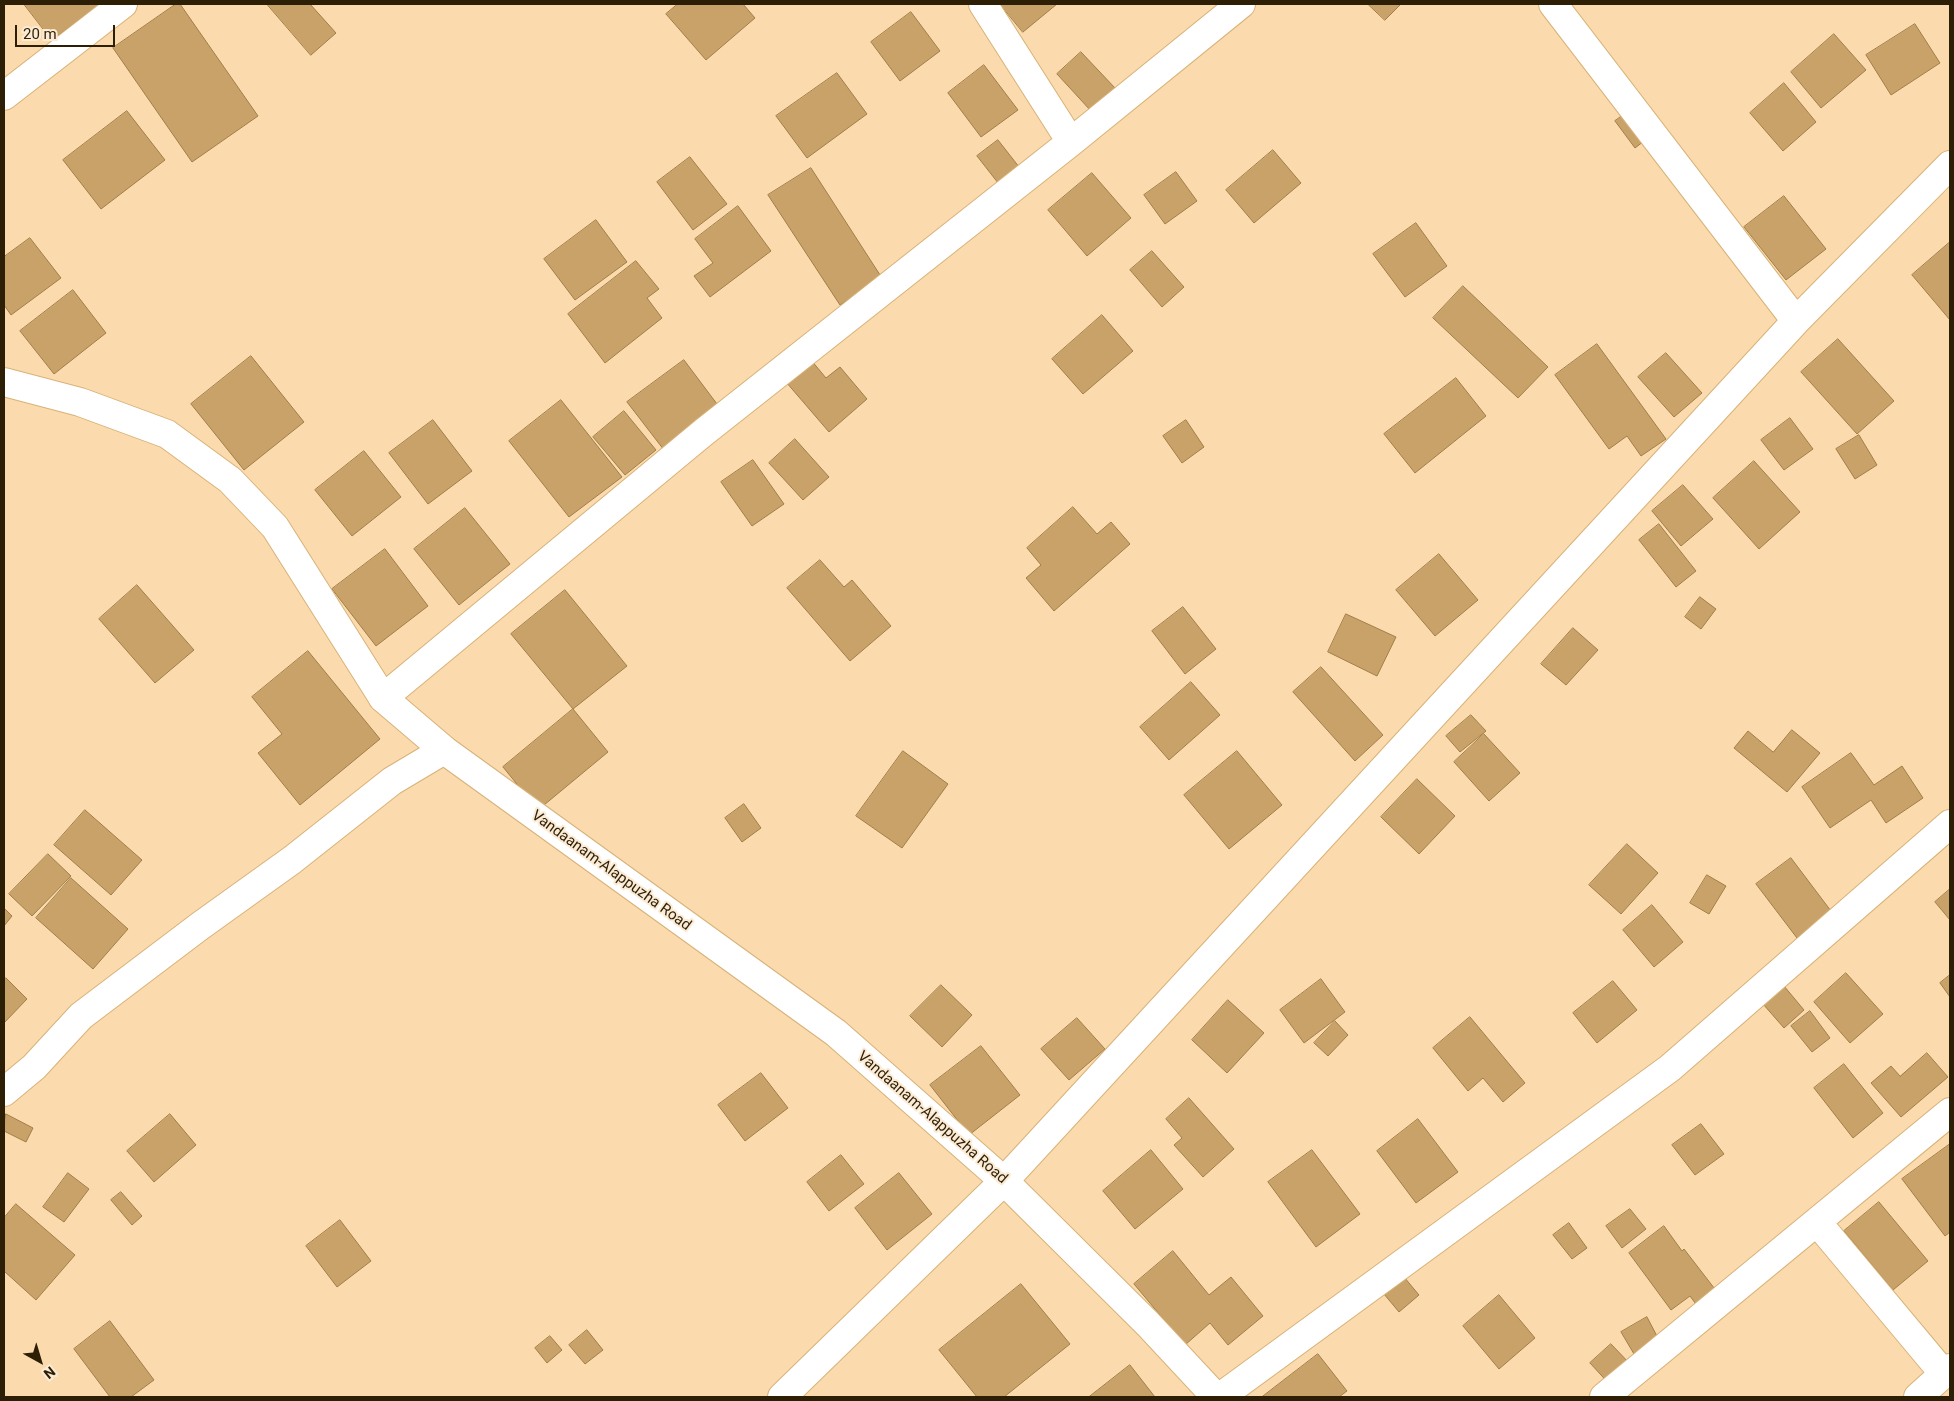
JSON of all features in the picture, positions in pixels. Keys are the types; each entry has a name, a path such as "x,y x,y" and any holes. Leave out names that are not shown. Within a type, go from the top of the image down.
{"street":[{"path":"4,96 123,4"},
{"path":"983,4 1071,142"},
{"path":"383,698 696,438 1071,142 1241,4"},
{"path":"1553,4 1796,321"},
{"path":"782,1397 1004,1181 1796,321 1950,165"},
{"name":"Vandaanam-Alappuzha Road","path":"4,382 80,402 167,434 230,480 275,527 383,698 444,750 836,1033 1004,1181 1148,1324 1216,1397"},
{"path":"4,1092 34,1067 82,1016 200,926 292,860 392,780 444,750"},
{"path":"1220,1397 1670,1068 1950,824"},
{"path":"1606,1397 1950,1112"},
{"path":"1817,1222 1947,1371 1918,1397"}],"building":[{"path":"24,4 100,4 52,40"},
{"path":"176,4 180,4 258,116 192,162 113,48"},
{"path":"267,4 310,4 336,33 311,55"},
{"path":"678,4 743,4 755,18 706,60 666,14"},
{"path":"1000,4 1057,4 1023,32"},
{"path":"1368,4 1401,4 1385,20"},
{"path":"911,12 940,51 900,81 871,42"},
{"path":"1915,24 1940,63 1891,95 1866,55"},
{"path":"1834,34 1866,70 1821,108 1791,72"},
{"path":"1081,52 1115,88 1091,111 1057,74"},
{"path":"984,65 1018,110 981,137 948,93"},
{"path":"837,73 867,114 807,158 776,116"},
{"path":"1784,83 1816,122 1783,151 1750,113"},
{"path":"1632,109 1652,135 1635,148 1615,121"},
{"path":"127,111 165,160 101,209 63,160"},
{"path":"998,140 1023,172 1002,188 977,156"},
{"path":"1273,150 1301,183 1254,223 1226,190"},
{"path":"690,157 727,204 693,230 657,182"},
{"path":"811,168 882,278 840,305 768,195"},
{"path":"1176,172 1197,201 1165,224 1144,195"},
{"path":"1092,173 1131,218 1087,256 1048,210"},
{"path":"1784,196 1826,249 1786,280 1744,227"},
{"path":"738,206 771,251 710,297 694,276 713,263 695,239"},
{"path":"596,220 627,262 575,300 544,259"},
{"path":"1416,223 1447,266 1405,297 1373,254"},
{"path":"30,238 61,278 11,315 4,305 4,257"},
{"path":"1950,242 1950,320 1912,275"},
{"path":"1152,251 1184,287 1162,307 1130,270"},
{"path":"636,261 659,289 647,298 662,318 605,363 568,314"},
{"path":"1463,286 1548,367 1518,398 1433,318"},
{"path":"73,290 106,333 54,374 20,331"},
{"path":"1102,315 1133,351 1083,394 1052,359"},
{"path":"1838,339 1894,401 1857,434 1801,372"},
{"path":"1597,344 1666,439 1641,456 1627,436 1609,449 1555,375"},
{"path":"1666,353 1702,393 1674,417 1638,377"},
{"path":"251,356 304,422 244,470 191,404"},
{"path":"684,360 720,408 664,450 627,402"},
{"path":"811,360 826,378 840,367 867,399 829,432 786,382"},
{"path":"1456,378 1486,416 1415,473 1384,434"},
{"path":"561,400 622,477 569,517 509,441"},
{"path":"624,411 656,450 625,475 593,437"},
{"path":"1790,418 1813,449 1784,470 1761,440"},
{"path":"433,420 472,471 428,504 389,453"},
{"path":"1186,420 1204,447 1182,463 1163,436"},
{"path":"1859,435 1877,465 1855,479 1836,449"},
{"path":"795,439 829,477 803,500 769,463"},
{"path":"364,451 401,497 352,536 315,490"},
{"path":"753,460 784,504 752,526 721,482"},
{"path":"1754,461 1800,512 1759,549 1713,498"},
{"path":"1683,485 1713,519 1681,546 1652,511"},
{"path":"1073,507 1097,534 1111,522 1130,544 1054,611 1026,578 1041,565 1027,548"},
{"path":"465,508 510,564 459,605 414,549"},
{"path":"1659,524 1696,571 1676,587 1639,540"},
{"path":"385,549 428,606 376,646 332,589"},
{"path":"1439,554 1478,600 1435,636 1396,590"},
{"path":"820,560 844,587 852,580 891,626 850,661 787,588"},
{"path":"137,585 194,650 155,683 99,619"},
{"path":"565,590 627,666 573,709 511,634"},
{"path":"1700,597 1716,609 1701,629 1685,617"},
{"path":"1183,607 1216,649 1185,674 1152,631"},
{"path":"1346,614 1396,637 1377,676 1328,652"},
{"path":"1573,628 1598,650 1566,685 1541,664"},
{"path":"308,651 380,739 300,805 258,753 282,734 252,697"},
{"path":"1321,667 1383,735 1355,761 1293,692"},
{"path":"1191,682 1220,715 1169,760 1140,727"},
{"path":"573,709 608,752 538,810 503,767"},
{"path":"1471,715 1486,731 1460,752 1446,736"},
{"path":"1792,730 1820,753 1787,792 1734,748 1748,731 1773,752"},
{"path":"1484,734 1520,773 1489,801 1454,762"},
{"path":"903,751 948,784 902,848 856,816"},
{"path":"1237,751 1282,805 1229,849 1184,795"},
{"path":"1851,753 1874,785 1902,766 1923,798 1886,823 1871,800 1830,828 1802,787"},
{"path":"1417,779 1455,816 1419,854 1381,817"},
{"path":"744,804 761,828 742,842 725,818"},
{"path":"85,810 142,860 111,895 54,845"},
{"path":"1627,844 1658,873 1621,914 1589,885"},
{"path":"48,854 71,876 32,916 9,894"},
{"path":"1791,858 1831,911 1797,938 1756,884"},
{"path":"1707,875 1726,886 1709,914 1690,903"},
{"path":"71,878 128,929 93,969 36,918"},
{"path":"1950,889 1950,920 1935,902"},
{"path":"1652,905 1683,942 1654,967 1623,930"},
{"path":"4,908 12,916 4,926"},
{"path":"1846,973 1883,1014 1850,1043 1814,1002"},
{"path":"1950,975 1950,997 1940,983"},
{"path":"6,978 27,999 4,1023 4,980"},
{"path":"1321,979 1345,1012 1304,1043 1280,1010"},
{"path":"1613,981 1637,1010 1597,1043 1573,1013"},
{"path":"941,985 972,1015 942,1047 910,1016"},
{"path":"1784,986 1804,1010 1784,1028 1763,1004"},
{"path":"1228,1000 1264,1033 1227,1073 1192,1040"},
{"path":"1810,1011 1830,1038 1812,1052 1791,1026"},
{"path":"1470,1017 1525,1083 1503,1102 1483,1078 1468,1091 1433,1048"},
{"path":"1077,1018 1105,1049 1069,1080 1041,1049"},
{"path":"1335,1021 1348,1035 1328,1056 1314,1043"},
{"path":"981,1046 1020,1095 969,1135 930,1085"},
{"path":"1927,1053 1948,1077 1901,1117 1871,1083 1891,1066 1900,1076"},
{"path":"1844,1064 1883,1113 1853,1138 1814,1088"},
{"path":"761,1073 788,1108 745,1141 718,1105"},
{"path":"1189,1098 1234,1149 1203,1177 1174,1145 1182,1138 1166,1119"},
{"path":"6,1114 33,1128 26,1142 4,1131"},
{"path":"170,1114 196,1145 154,1182 127,1151"},
{"path":"1418,1119 1458,1172 1416,1203 1377,1151"},
{"path":"1701,1124 1724,1154 1695,1175 1672,1145"},
{"path":"1950,1144 1950,1232 1945,1236 1902,1179"},
{"path":"1151,1150 1183,1189 1135,1229 1103,1191"},
{"path":"1312,1150 1360,1214 1316,1247 1268,1182"},
{"path":"841,1155 864,1184 829,1211 807,1182"},
{"path":"68,1173 89,1189 64,1222 43,1207"},
{"path":"899,1173 932,1214 887,1250 855,1208"},
{"path":"121,1192 142,1216 132,1225 111,1200"},
{"path":"1879,1202 1928,1261 1893,1290 1844,1231"},
{"path":"16,1204 75,1255 36,1300 4,1271 4,1218"},
{"path":"1630,1209 1646,1229 1622,1248 1606,1226"},
{"path":"340,1220 371,1261 337,1287 306,1246"},
{"path":"1569,1223 1587,1248 1572,1259 1553,1235"},
{"path":"1664,1226 1682,1251 1684,1249 1721,1297 1701,1311 1690,1296 1671,1310 1629,1253"},
{"path":"1173,1251 1209,1295 1231,1277 1263,1316 1228,1345 1210,1323 1185,1345 1134,1284"},
{"path":"1404,1277 1419,1295 1399,1312 1384,1294"},
{"path":"1021,1284 1070,1344 1004,1397 977,1397 939,1350"},
{"path":"1499,1295 1535,1338 1499,1369 1463,1326"},
{"path":"1647,1317 1659,1340 1634,1354 1621,1332"},
{"path":"110,1321 154,1380 131,1397 110,1397 74,1349"},
{"path":"587,1330 603,1350 585,1364 569,1345"},
{"path":"550,1336 562,1350 547,1363 535,1348"},
{"path":"1611,1344 1633,1367 1612,1387 1590,1363"},
{"path":"1318,1354 1347,1391 1339,1397 1262,1397"},
{"path":"1130,1365 1155,1397 1089,1397"}]}
